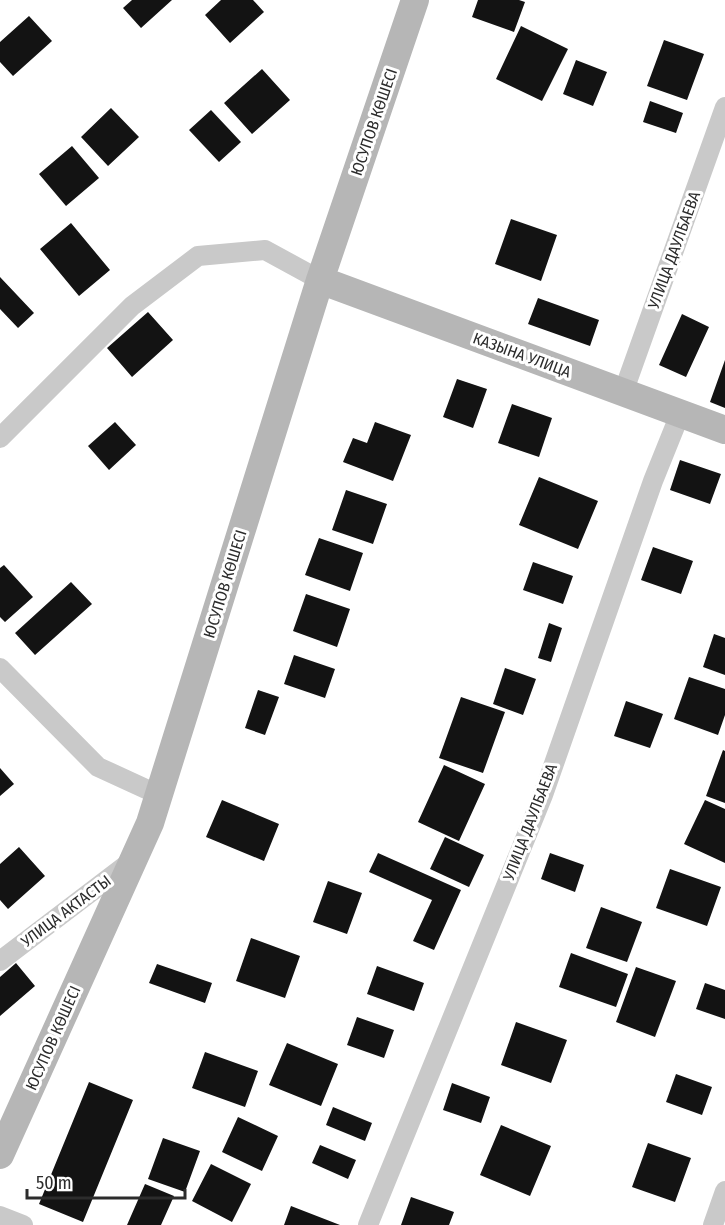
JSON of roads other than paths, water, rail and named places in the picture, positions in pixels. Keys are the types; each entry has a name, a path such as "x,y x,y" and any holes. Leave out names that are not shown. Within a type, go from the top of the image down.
{"street":[{"name":"ЮСУПОВ КӨШЕСІ","path":"0,1155 150,823 320,280 415,0"},
{"name":"УЛИЦА ДАУЛБАЕВА","path":"623,393 725,107"},
{"path":"0,438 132,306 198,255 265,250 320,280"},
{"name":"КАЗЫНА УЛИЦА","path":"320,280 725,430"},
{"name":"УЛИЦА ДАУЛБАЕВА","path":"368,1225 543,795 653,481 680,414"},
{"path":"0,668 98,766 159,795"},
{"name":"УЛИЦА АКТАСТЫ","path":"0,961 132,861"},
{"path":"713,1225 725,1191"},
{"path":"0,1216 23,1225"}]}
